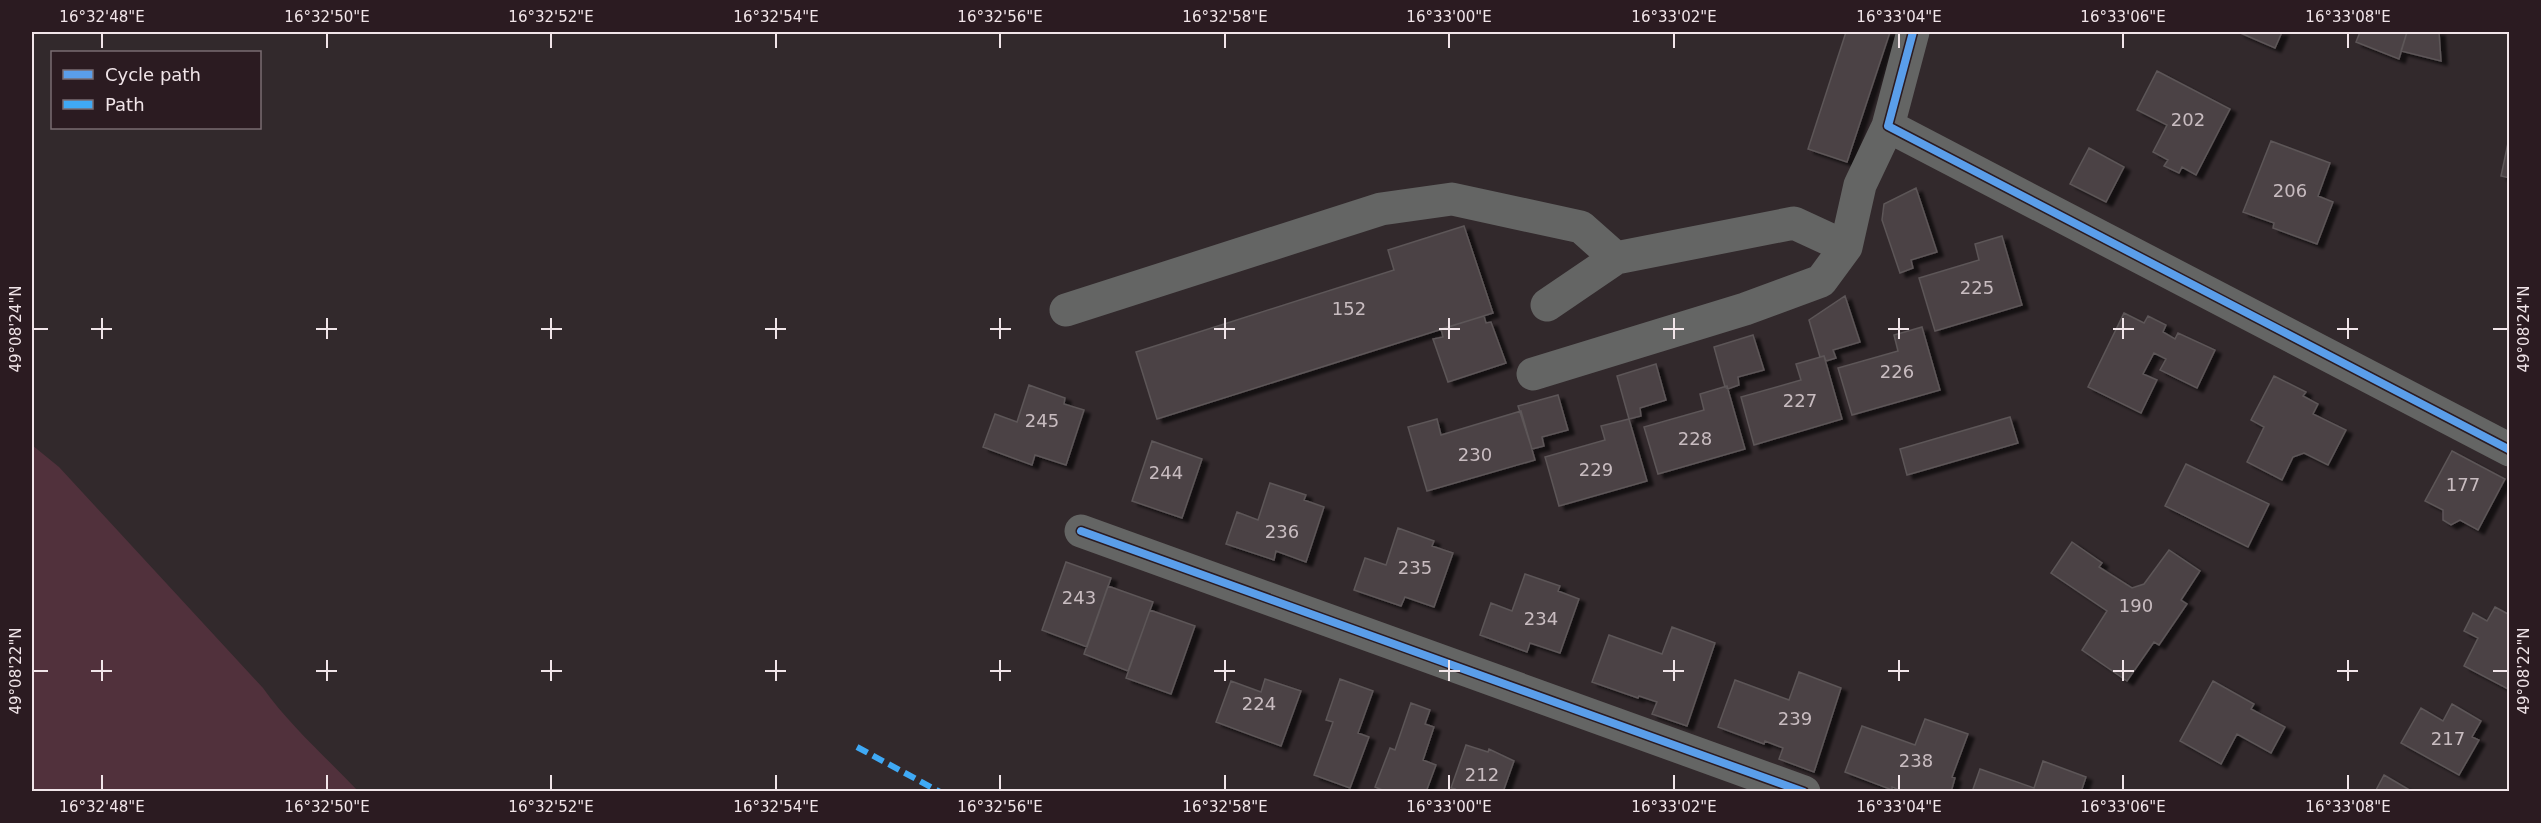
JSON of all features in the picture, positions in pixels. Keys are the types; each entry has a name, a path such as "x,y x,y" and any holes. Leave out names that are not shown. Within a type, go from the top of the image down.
{"street":[{"path":"1533,374 1745,309 1821,281 1846,247 1860,184 1888,126 1913,32"},
{"path":"1888,126 2510,450"},
{"path":"1066,310 1381,209 1452,199 1581,227 1616,258"},
{"path":"1547,305 1616,258 1794,223 1846,247"},
{"path":"1081,531 1804,792"}],"shaded area":[{"path":"32,445 59,467 263,688 296,728 358,791 32,791"}],"building":[{"path":"1846,32 1890,32 1847,162 1808,149"},
{"path":"2238,32 2282,32 2275,48"},
{"path":"2360,32 2407,32 2399,59 2356,42"},
{"path":"2407,32 2439,32 2441,61 2401,51"},
{"path":"2157,71 2230,109 2196,175 2182,167 2179,173 2164,166 2168,160 2153,152 2167,125 2137,110"},
{"path":"2271,141 2330,163 2318,196 2333,202 2317,244 2273,228 2274,223 2243,212"},
{"path":"2508,143 2510,143 2510,178 2501,176"},
{"path":"2089,148 2124,167 2106,202 2070,184"},
{"path":"1916,188 1937,252 1911,260 1913,268 1900,273 1882,220 1884,204"},
{"path":"1464,226 1493,313 1157,419 1136,352 1394,270 1388,250"},
{"path":"2002,236 2022,305 1935,331 1919,278 1979,260 1975,244"},
{"path":"1845,296 1860,342 1833,350 1836,358 1826,361 1824,356 1820,357 1809,320"},
{"path":"2124,313 2144,323 2148,316 2166,325 2163,332 2175,339 2178,333 2215,350 2197,388 2160,370 2166,359 2154,353 2143,374 2157,380 2141,413 2088,387"},
{"path":"1484,316 1486,323 1491,322 1506,363 1448,382 1433,339 1443,337 1441,329"},
{"path":"1922,327 1940,390 1852,415 1838,368 1898,351 1894,335"},
{"path":"1753,335 1764,370 1738,377 1739,385 1728,389 1725,387 1714,347"},
{"path":"1824,356 1842,419 1754,445 1741,397 1801,380 1796,364"},
{"path":"1656,364 1666,400 1640,408 1641,416 1629,419 1617,376"},
{"path":"2274,376 2306,392 2303,396 2318,404 2313,414 2346,430 2328,465 2304,453 2293,457 2282,480 2247,462 2264,427 2251,420"},
{"path":"1029,385 1065,398 1064,404 1084,410 1066,465 1035,455 1032,465 983,447 995,414 1017,422"},
{"path":"1727,386 1745,449 1658,474 1644,427 1704,410 1700,394"},
{"path":"1558,395 1568,430 1542,437 1544,446 1532,449 1518,406"},
{"path":"1521,411 1535,460 1427,491 1408,427 1437,419 1441,435"},
{"path":"2010,417 2018,443 1907,475 1900,449"},
{"path":"1629,419 1647,481 1559,506 1545,457 1605,440 1601,426"},
{"path":"1152,441 1202,459 1182,518 1132,501"},
{"path":"2452,451 2505,479 2478,530 2460,520 2451,525 2443,520 2443,510 2425,501"},
{"path":"2186,464 2269,504 2248,547 2165,506"},
{"path":"1270,483 1306,495 1304,500 1324,507 1306,562 1276,551 1274,560 1226,544 1237,512 1258,520"},
{"path":"1398,528 1434,541 1432,546 1453,553 1434,607 1405,597 1401,606 1354,590 1365,558 1386,565"},
{"path":"2072,542 2102,563 2099,567 2132,588 2144,584 2169,550 2200,571 2181,600 2187,604 2159,645 2154,642 2127,681 2082,650 2107,611 2051,573"},
{"path":"1066,562 1111,578 1087,647 1042,630"},
{"path":"1525,574 1560,586 1558,591 1579,599 1560,653 1530,643 1527,652 1480,635 1491,603 1512,611"},
{"path":"1108,586 1153,602 1128,671 1084,654"},
{"path":"2495,607 2510,615 2510,690 2464,666 2478,638 2464,631 2473,613 2487,621"},
{"path":"1150,610 1195,626 1171,694 1126,678"},
{"path":"1672,627 1715,643 1687,726 1652,714 1657,702 1592,682 1609,635 1662,654"},
{"path":"1799,672 1841,688 1814,772 1779,759 1783,748 1765,741 1764,744 1718,727 1735,680 1789,700"},
{"path":"1265,679 1301,691 1281,746 1216,722 1231,681 1261,692"},
{"path":"1340,679 1373,691 1358,733 1369,737 1350,788 1314,775 1333,722 1326,720"},
{"path":"2213,681 2254,704 2251,709 2285,727 2271,753 2237,734 2221,764 2180,741"},
{"path":"1411,703 1430,710 1425,724 1434,727 1423,760 1436,765 1426,792 1387,792 1375,787 1390,748 1395,750"},
{"path":"2452,704 2481,721 2472,737 2479,740 2459,775 2401,743 2421,708 2443,721"},
{"path":"1925,719 1968,734 1952,777 1955,778 1951,792 1905,792 1892,787 1892,790 1845,772 1862,726 1915,745"},
{"path":"1466,745 1488,752 1489,749 1514,761 1503,792 1453,791 1455,789 1451,788"},
{"path":"2043,761 2086,777 2081,792 1972,792 1980,769 2034,788"},
{"path":"2384,775 2413,792 2375,792"}],"marked path":[{"path":"857,747 940,792"}],"cycle path":[{"path":"1913,32 1888,126 2510,450"},
{"path":"1081,531 1804,792"}]}
